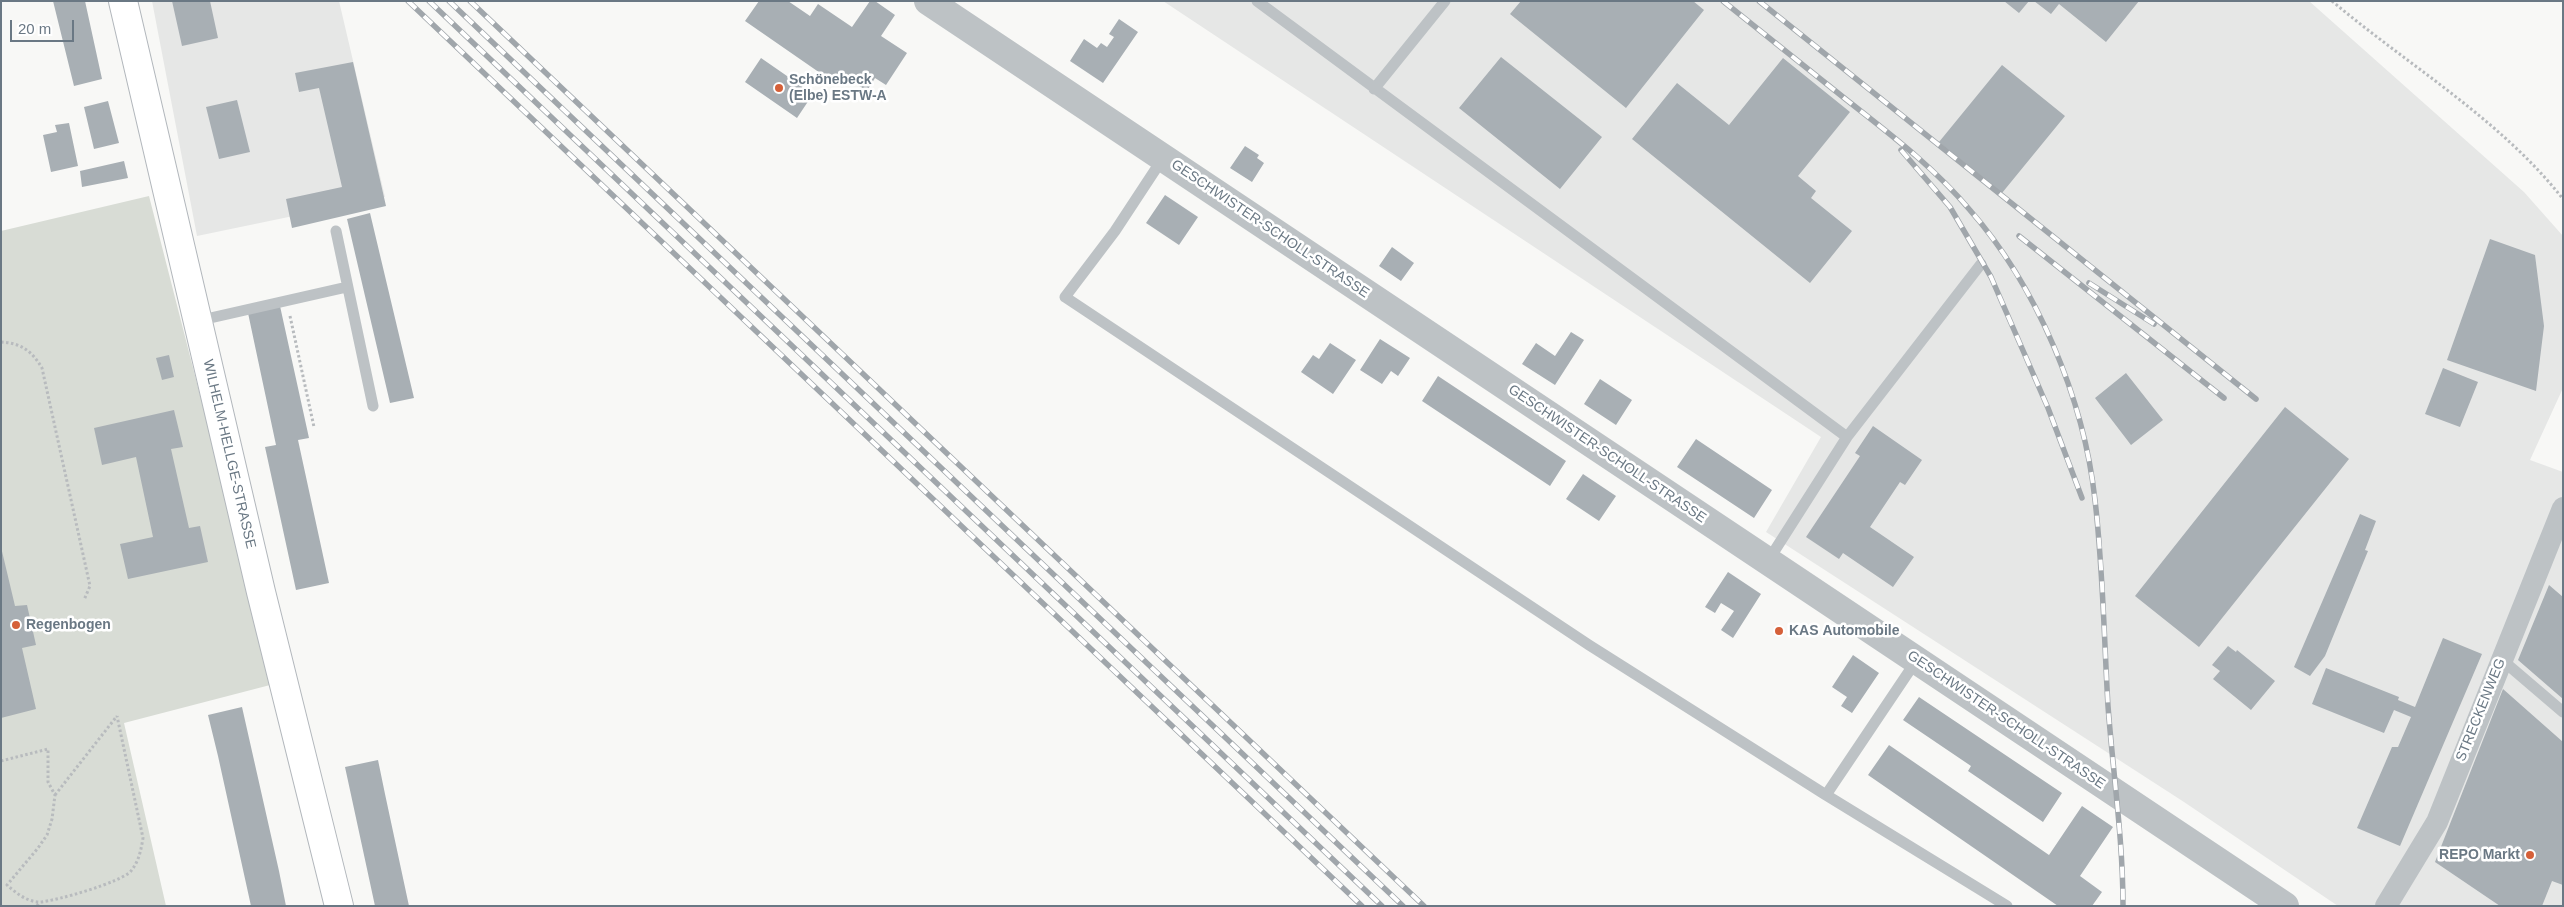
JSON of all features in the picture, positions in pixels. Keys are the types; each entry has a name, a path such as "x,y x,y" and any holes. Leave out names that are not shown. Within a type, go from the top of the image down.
{"main road":[{"name":"WILHELM-HELLGE-STRASSE","path":"122,1 197,321 339,906"}],"street":[{"name":"GESCHWISTER-SCHOLL-STRASSE","path":"928,1 2285,906"},
{"name":"STRECKENWEG","path":"2386,906 2437,822 2563,508"}],"lane":[{"path":"1257,1 1848,437"},
{"path":"1374,89 1445,1"},
{"path":"1163,158 1115,231 1065,297 1589,645 1826,795 2007,906"},
{"path":"336,231 373,406"},
{"path":"1768,561 1848,437 1981,264"},
{"path":"197,321 347,287"},
{"path":"2501,659 2563,712"},
{"path":"1826,795 1916,661"}],"path":[{"path":"2332,1 2504,136 2538,168 2563,198"},
{"path":"286,300 314,427"},
{"path":"1,342 13,342 26,348 42,368 90,586 84,600"},
{"path":"1,888 7,884 47,835 52,819 55,794 117,716 143,838 139,858 131,872 117,881 40,902 22,897 7,884"},
{"path":"1,761 48,749 48,782 55,794"},
{"path":"37,906 40,902"}],"shaded area":[{"path":"152,1 339,1 385,197 197,236"},
{"path":"1163,1 2309,1 2524,192 2563,236 2563,388 2530,460 2563,472 2563,906 2338,906 2184,802 1766,532 1821,437"},
{"path":"149,196 274,684 124,723 166,906 1,906 1,231"}],"building":[{"path":"53,1 85,1 102,79 74,86"},
{"path":"172,1 210,1 218,38 182,46"},
{"path":"759,1 788,1 810,16 818,4 852,27 870,1 875,1 895,15 881,36 907,53 886,85 875,78 867,91 842,75 836,84 745,21"},
{"path":"1521,1 1693,1 1704,10 1626,108 1510,14"},
{"path":"2004,1 2029,1 2019,13"},
{"path":"2034,1 2139,1 2106,42 2059,4 2051,14"},
{"path":"1119,19 1138,32 1103,83 1070,61 1084,39 1097,48 1101,43 1107,47 1114,37 1109,34"},
{"path":"1501,57 1602,137 1560,189 1459,108"},
{"name":"Schönebeck (Elbe) ESTW-A","path":"761,58 813,94 797,118 745,82"},
{"path":"1783,58 1850,112 1798,176 1816,191 1811,198 1852,231 1810,283 1632,139 1677,83 1729,125"},
{"path":"353,62 386,206 292,228 286,199 342,187 319,88 299,92 295,73"},
{"path":"2002,65 2065,116 2002,193 1939,142"},
{"path":"237,100 250,152 219,159 206,107"},
{"path":"108,101 119,143 94,149 84,107"},
{"path":"69,123 78,166 51,172 43,135 57,132 55,125"},
{"path":"1245,146 1259,155 1257,158 1264,163 1252,182 1230,168"},
{"path":"124,161 128,178 82,187 80,171"},
{"path":"1165,195 1198,217 1179,245 1146,223"},
{"path":"370,213 414,398 390,403 347,219"},
{"path":"2490,239 2535,255 2544,326 2536,391 2447,360"},
{"path":"1392,247 1414,263 1401,281 1379,266"},
{"path":"280,306 309,438 298,440 329,583 296,590 265,447 276,445 248,313"},
{"path":"1571,332 1584,340 1555,385 1522,364 1536,343 1555,356"},
{"path":"1380,339 1410,358 1398,376 1391,371 1382,384 1360,370"},
{"path":"1330,343 1356,360 1333,394 1301,372 1313,355 1319,359"},
{"path":"169,355 174,377 162,380 156,358"},
{"path":"2443,368 2478,382 2460,427 2425,414"},
{"path":"2126,373 2163,420 2131,445 2095,398"},
{"path":"1438,376 1566,461 1550,486 1422,401"},
{"path":"1600,379 1632,400 1616,425 1584,404"},
{"path":"2285,407 2349,459 2199,647 2135,596"},
{"path":"174,410 183,447 171,449 189,528 200,526 208,562 128,579 120,544 153,537 136,457 102,465 94,428"},
{"path":"1873,426 1922,460 1905,485 1900,482 1870,527 1914,557 1893,587 1843,553 1839,559 1806,537 1860,456 1855,453"},
{"path":"1696,439 1772,490 1754,518 1677,467"},
{"path":"1583,474 1616,496 1599,521 1566,499"},
{"path":"2360,514 2376,521 2365,550 2368,551 2325,656 2310,676 2294,667"},
{"name":"Regenbogen","path":"1,547 15,606 27,605 36,645 22,648 36,709 1,718"},
{"path":"1728,572 1761,594 1733,638 1721,630 1734,611 1721,603 1715,613 1705,607"},
{"path":"2549,585 2563,597 2563,699 2518,660"},
{"path":"2443,638 2482,654 2400,846 2357,828 2392,747 2398,747 2411,717 2394,710 2384,733 2312,704 2326,668 2399,697 2398,700 2415,707"},
{"path":"2228,646 2236,652 2237,650 2275,681 2251,710 2213,679 2220,671 2212,665"},
{"path":"1853,655 1879,673 1852,713 1841,706 1847,697 1832,687"},
{"path":"2503,689 2563,742 2563,885 2552,881 2542,906 2500,906 2435,862"},
{"path":"1919,697 2062,793 2043,822 1968,771 1971,766 1903,720"},
{"path":"242,707 286,906 251,906 208,715"},
{"path":"1889,745 2049,855 2082,806 2113,827 2080,876 2102,892 2092,906 2058,906 1868,775"},
{"path":"378,760 409,906 375,906 345,767"}],"railway":[{"path":"408,1 1362,906"},
{"path":"429,1 1382,906"},
{"path":"449,1 1403,906"},
{"path":"470,1 1424,906"},
{"path":"1723,1 1892,136 1955,193 1993,239 2016,273 2036,308 2053,346 2068,384 2080,423 2095,500 2102,577 2108,706 2123,881 2123,906"},
{"path":"1759,1 2256,399"},
{"path":"1901,150 1950,207 1991,277 2048,408 2082,498"},
{"path":"2019,236 2224,398"},
{"path":"2089,283 2154,324"}],"place":[{"name":"Schönebeck (Elbe) ESTW-A","path":"779,88"},
{"name":"Regenbogen","path":"16,625"},
{"name":"KAS Automobile","path":"1779,631"},
{"name":"REPO Markt","path":"2530,855"}]}
